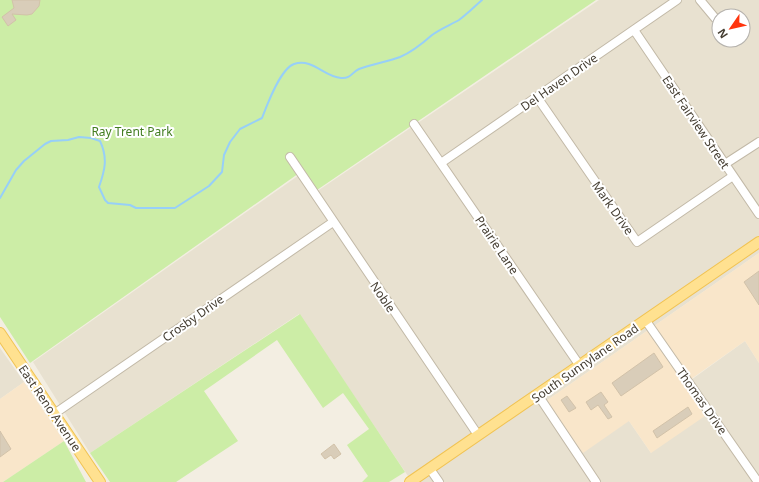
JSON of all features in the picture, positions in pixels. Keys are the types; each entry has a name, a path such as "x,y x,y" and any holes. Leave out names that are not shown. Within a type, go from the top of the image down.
{"main road":[{"name":"South Sunnylane Road","path":"410,482 759,242"},
{"name":"East Reno Avenue","path":"0,333 100,482"}],"street":[{"name":"Del Haven Drive","path":"441,163 676,0"},
{"path":"700,0 711,13"},
{"name":"East Fairview Street","path":"634,30 759,214"},
{"name":"Mark Drive","path":"537,97 637,242 733,176"},
{"name":"Prairie Lane","path":"414,124 580,366"},
{"path":"725,164 759,142"},
{"name":"Noble","path":"290,157 478,435"},
{"name":"Crosby Drive","path":"54,414 333,222"},
{"name":"Thomas Drive","path":"646,321 758,482"},
{"path":"538,395 596,482"},
{"path":"430,468 439,482"}],"shaded area":[{"path":"599,0 759,0 759,253 546,401 629,421 651,453 684,385 745,341 759,363 759,482 412,482 299,314 90,453 33,362 302,173 316,192"},
{"path":"759,253 759,363 745,341 684,384 705,416 651,453 629,421 583,453 546,401"},
{"path":"0,348 24,382 0,399"},
{"path":"24,382 64,441 3,482 0,482 0,399"}],"green space":[{"name":"Ray Trent Park","path":"0,0 596,0 317,190 302,171 30,363 0,317"},
{"path":"300,314 405,472 389,482 362,482 368,476 347,445 369,429 343,393 323,408 277,340 204,391 238,441 176,482 110,482 90,453"},
{"path":"64,441 86,482 3,482"}],"building":[{"path":"12,0 40,0 39,6 32,14 12,14 16,20 8,26 2,17 14,8"},
{"path":"759,271 759,305 744,282"},
{"path":"654,353 663,367 621,396 612,383"},
{"path":"601,392 608,402 604,405 612,417 608,419 598,405 591,410 586,402"},
{"path":"567,396 576,408 569,412 561,400"},
{"path":"688,407 692,414 657,438 653,431"},
{"path":"0,431 11,449 0,457"},
{"path":"334,444 341,454 334,459 331,455 325,459 321,454"}],"waterway":[{"path":"0,198 16,170 24,161 45,144 51,141 68,140 79,137 91,138 100,141 104,153 105,164 99,187 108,203 130,205 136,208 175,208 209,186 222,172 224,155 230,142 240,129 262,118 279,80 289,67 294,64 307,64 335,77 347,77 359,69 395,59 409,53 435,33 459,20 482,0"}]}
